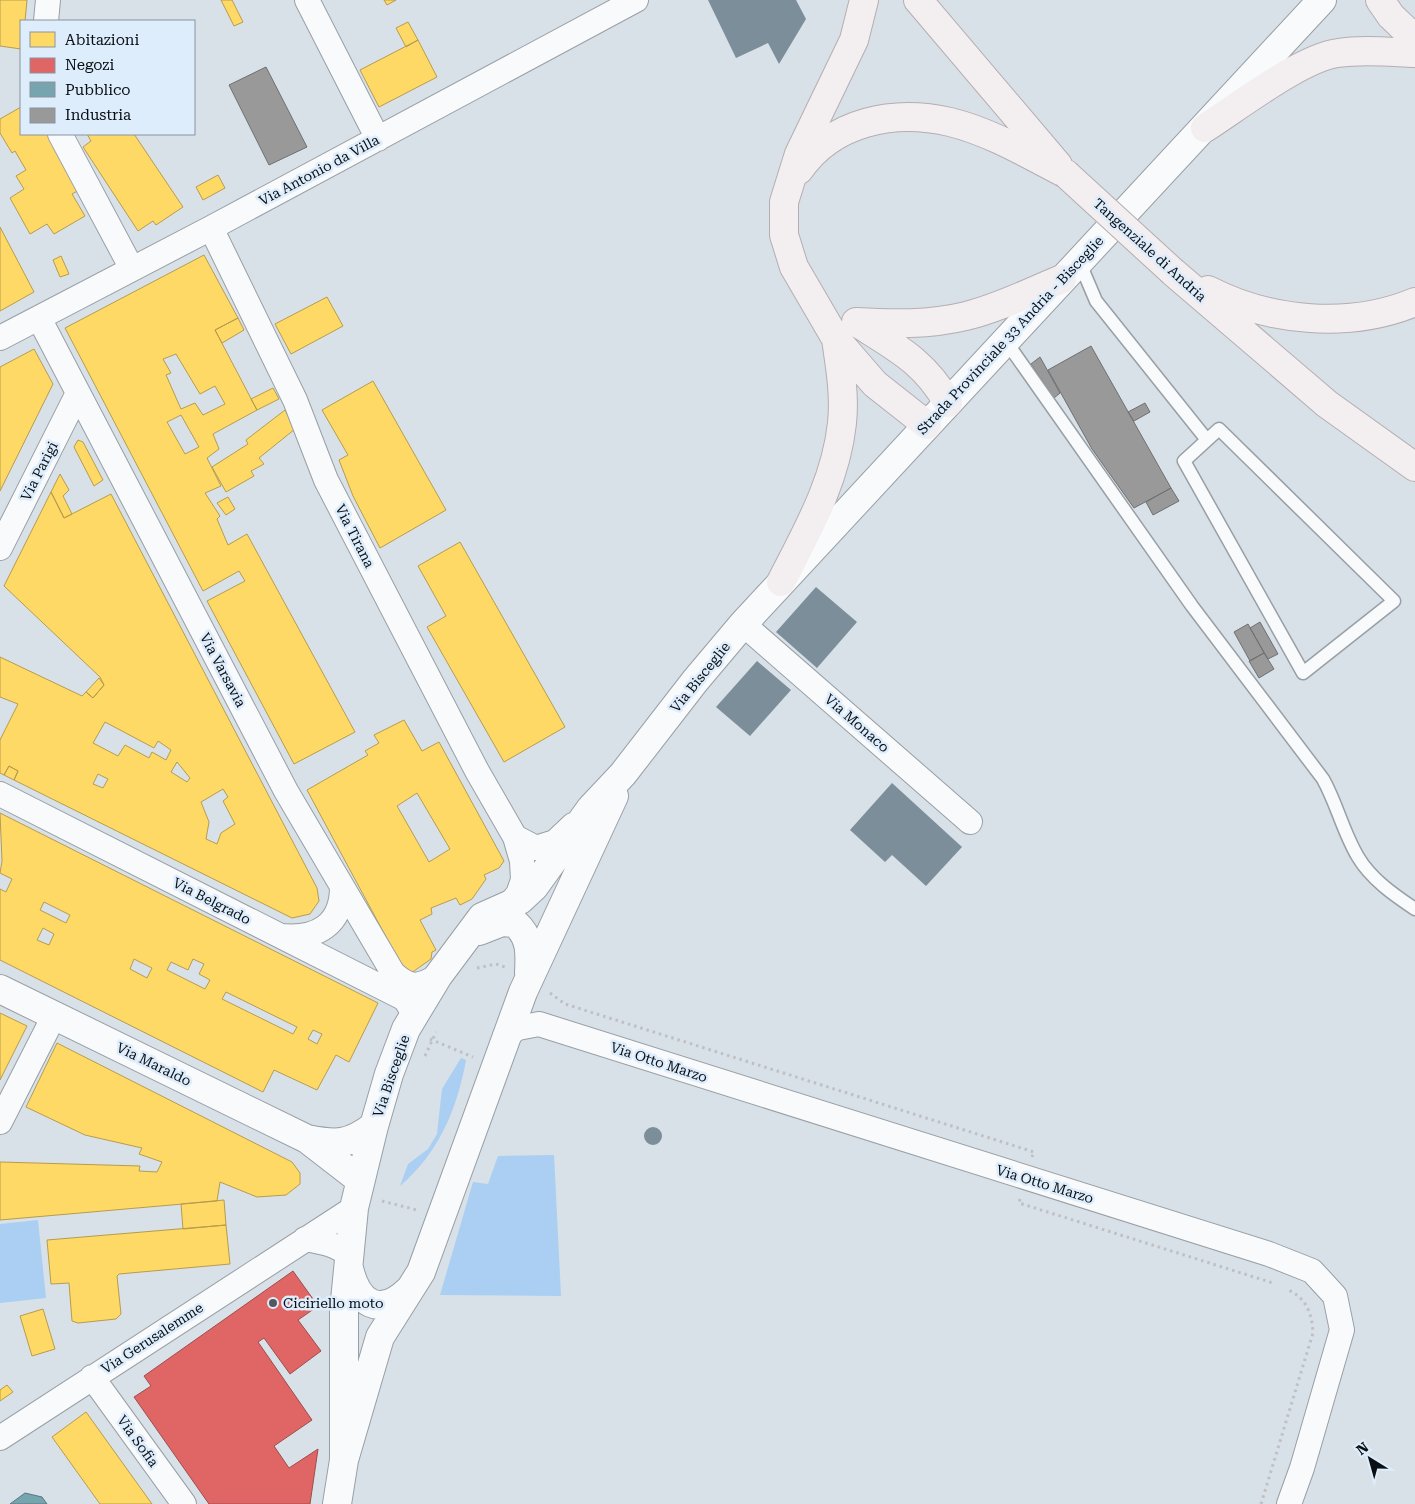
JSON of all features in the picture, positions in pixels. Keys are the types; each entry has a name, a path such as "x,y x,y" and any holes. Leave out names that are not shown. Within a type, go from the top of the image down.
{"main road":[{"path":"864,0 854,40 809,131 789,185 784,202 783,220 786,248 794,267 817,303 846,330 922,367 935,380 948,403"},
{"name":"Tangenziale di Andria","path":"918,0 1066,174 1173,272 1327,404 1415,467"},
{"name":"Strada Provinciale 33 Andria - Bisceglie","path":"781,582 1322,0"},
{"path":"1380,0 1391,16 1415,39"},
{"path":"1205,128 1300,68 1320,58 1337,53 1357,51 1415,53"},
{"path":"789,185 813,153 832,138 849,128 873,120 894,118 929,119 967,128 1002,141 1066,174"},
{"path":"846,330 941,321 966,316 1000,305 1070,270"},
{"path":"1173,272 1234,304 1304,319 1361,315 1415,302"},
{"path":"846,330 875,384 927,425"},
{"path":"781,582 820,506 838,450 846,330"},
{"name":"Via Bisceglie","path":"344,1460 342,1356 349,1262 357,1194 389,1074 409,1023 438,976 482,917 494,910 508,906 534,888 591,808 623,774 695,681 781,582"},
{"name":"Via Bisceglie","path":"337,1504 344,1460 380,1337 414,1286 442,1216 494,1066 526,984 598,834 623,774"},
{"path":"460,945 488,926 502,922 515,924 527,937 529,947 526,984"},
{"name":"Via Maraldo","path":"0,989 307,1139 328,1143 348,1142 374,1126"},
{"name":"Via Maraldo","path":"307,1139 357,1194"},
{"path":"349,1262 357,1291 364,1301 373,1305 393,1302 414,1286"}],"street":[{"path":"46,20 48,0"},
{"path":"307,0 378,139"},
{"name":"Via Antonio da Villa","path":"0,338 378,139 636,0"},
{"path":"61,135 132,269"},
{"name":"Via Tirana","path":"210,228 295,400 326,480 477,771 515,837 522,861 524,880 518,894 508,906"},
{"name":"Via Varsavia","path":"39,318 286,791 393,973 403,982 423,984 438,976"},
{"name":"Via Parigi","path":"0,548 78,393"},
{"name":"Via Monaco","path":"743,624 970,822"},
{"name":"Via Belgrado","path":"0,794 405,999 411,1007 409,1023"},
{"path":"515,837 536,848 556,842 591,808"},
{"path":"280,936 308,935 325,927 340,907 342,887"},
{"path":"506,1036 518,1028 539,1024 530,1011 526,984"},
{"path":"0,1122 54,1016"},
{"name":"Via Otto Marzo","path":"539,1024 1269,1254 1312,1271 1334,1296 1342,1330 1302,1468 1289,1504"},
{"name":"Via Gerusalemme","path":"0,1438 305,1239 357,1194"},
{"path":"305,1239 326,1242 341,1248 349,1262"},
{"name":"Via Sofia","path":"92,1377 184,1504"}],"lane":[{"path":"1070,270 1206,440"},
{"path":"1006,340 1192,606 1318,772 1334,798 1358,858 1378,881 1415,909"},
{"path":"1219,429 1394,601 1303,673 1184,461 1206,440 1219,429"}],"path":[{"path":"409,1023 494,1066"},
{"path":"357,1194 442,1216"},
{"path":"1019,1203 1277,1284"},
{"path":"1261,1504 1313,1333 1312,1318 1306,1303 1296,1293 1283,1287"}],"shaded area":[{"path":"461,1058 466,1060 462,1078 444,1129 426,1159 400,1186 408,1164 428,1149 437,1134 442,1089"},
{"path":"554,1155 561,1296 440,1295 473,1182 488,1184 498,1156"},
{"path":"38,1220 46,1298 0,1303 0,1224"}],"building: Abitazioni":[{"path":"0,0 27,0 25,20 20,20 20,49 0,46"},
{"path":"221,0 232,0 243,22 234,26"},
{"path":"384,0 396,0 387,5"},
{"path":"408,22 418,40 406,47 396,28"},
{"path":"418,40 437,77 379,107 360,70"},
{"path":"20,108 20,135 50,135 81,189 72,194 85,216 54,234 47,224 30,234 10,198 24,189 16,176 26,170 15,151 12,153 0,133 0,119"},
{"path":"88,135 135,135 183,207 156,225 153,221 138,231 83,147 91,141"},
{"path":"218,175 225,188 203,200 196,187"},
{"path":"0,227 34,292 0,311"},
{"path":"204,255 238,318 215,330 257,410 213,434 219,449 207,458 221,486 205,493 220,516 217,519 228,545 247,534 355,732 294,764 207,601 245,581 239,571 203,591 65,328","holes":["176,354 200,394 215,386 225,404 203,415 195,403 181,409 166,375 171,373 163,359","181,415 199,447 185,454 167,422"]},
{"path":"61,256 69,274 60,277 53,260"},
{"path":"327,297 343,326 291,354 275,324"},
{"path":"238,318 244,330 222,343 215,330"},
{"path":"34,349 53,384 0,491 0,367"},
{"path":"373,381 446,510 380,548 353,496 339,460 348,455 322,410"},
{"path":"273,388 279,399 257,410 251,399"},
{"path":"285,410 295,429 259,458 264,464 251,471 254,476 226,492 212,467 248,444 246,440"},
{"path":"78,440 83,442 103,480 94,486 74,447"},
{"path":"60,474 69,490 63,496 72,514 64,518 51,492"},
{"path":"51,492 64,518 111,494 317,888 319,901 310,914 292,918 14,780 18,771 9,766 4,775 0,773 0,740 18,704 0,697 0,657 82,696 86,692 93,698 104,685 100,677 4,586","holes":["105,722 154,748 158,741 171,750 166,760 152,752 149,758 125,745 118,756 93,743","177,762 190,778 187,782 171,772","98,774 108,779 103,788 93,784","223,789 228,797 223,801 235,824 221,833 217,844 206,839 209,822 201,802"]},
{"path":"228,497 235,509 226,515 217,503"},
{"path":"460,542 565,727 504,762 427,627 446,616 418,566"},
{"path":"99,678 104,685 93,698 86,692"},
{"path":"404,720 422,751 439,742 504,861 499,868 484,875 486,879 472,899 460,905 456,898 431,908 432,914 420,920 436,950 432,952 431,959 407,976 307,790 368,755 365,751 379,743 374,735","holes":["417,793 450,849 429,862 397,806"]},
{"path":"9,766 18,771 14,780 4,775"},
{"path":"0,813 378,1003 349,1062 336,1055 317,1090 274,1070 263,1092 0,960 0,889 6,892 12,879 0,873 2,861","holes":["44,902 70,915 66,923 40,910","43,928 54,934 49,945 37,940","134,959 152,968 147,978 130,969","193,959 204,964 199,974 210,980 205,989 167,970 171,962 188,970","226,992 297,1027 293,1034 222,999","313,1030 322,1034 317,1044 308,1039"]},
{"path":"0,1013 27,1026 0,1080"},
{"path":"57,1043 292,1162 300,1173 300,1184 286,1195 257,1197 220,1182 217,1201 0,1220 0,1162 140,1166 139,1171 157,1172 162,1162 139,1154 142,1148 85,1135 26,1107"},
{"path":"224,1200 226,1225 183,1229 181,1204"},
{"path":"226,1225 230,1264 119,1274 117,1276 121,1314 116,1319 78,1323 72,1321 69,1283 51,1284 47,1240"},
{"path":"43,1309 55,1349 32,1356 20,1316"},
{"path":"7,1385 13,1392 0,1401 0,1390"},
{"path":"86,1412 152,1504 100,1504 52,1437"}],"building: Negozi":[{"path":"293,1271 318,1306 298,1320 321,1351 290,1374 264,1338 258,1342 312,1420 274,1446 289,1468 318,1449 310,1504 209,1504 134,1397 151,1386 144,1376"}],"building: Pubblico":[{"path":"25,1493 42,1497 47,1504 10,1504"}],"building: Industria":[{"path":"266,67 307,147 269,165 229,85"},
{"path":"1091,346 1171,488 1134,508 1092,449 1048,370"},
{"path":"1040,357 1060,393 1054,398 1031,364"},
{"path":"1145,403 1150,412 1134,421 1128,412"},
{"path":"1171,488 1179,501 1153,515 1146,502"},
{"path":"1260,622 1278,654 1268,659 1250,628"},
{"path":"1248,624 1264,653 1250,661 1234,632"},
{"path":"1264,653 1274,669 1259,678 1249,661"}],"building: Altro":[{"path":"708,0 796,0 806,19 779,64 768,43 736,58"},
{"path":"816,587 857,622 817,668 776,632"},
{"path":"757,661 791,690 750,736 716,707"},
{"path":"892,783 962,847 926,886 892,855 885,862 850,830"},
{"path":"649,1127 657,1127 662,1132 660,1143 649,1145 644,1140 644,1132"}],"place":[{"name":"Ciciriello moto","path":"273,1303"}]}
